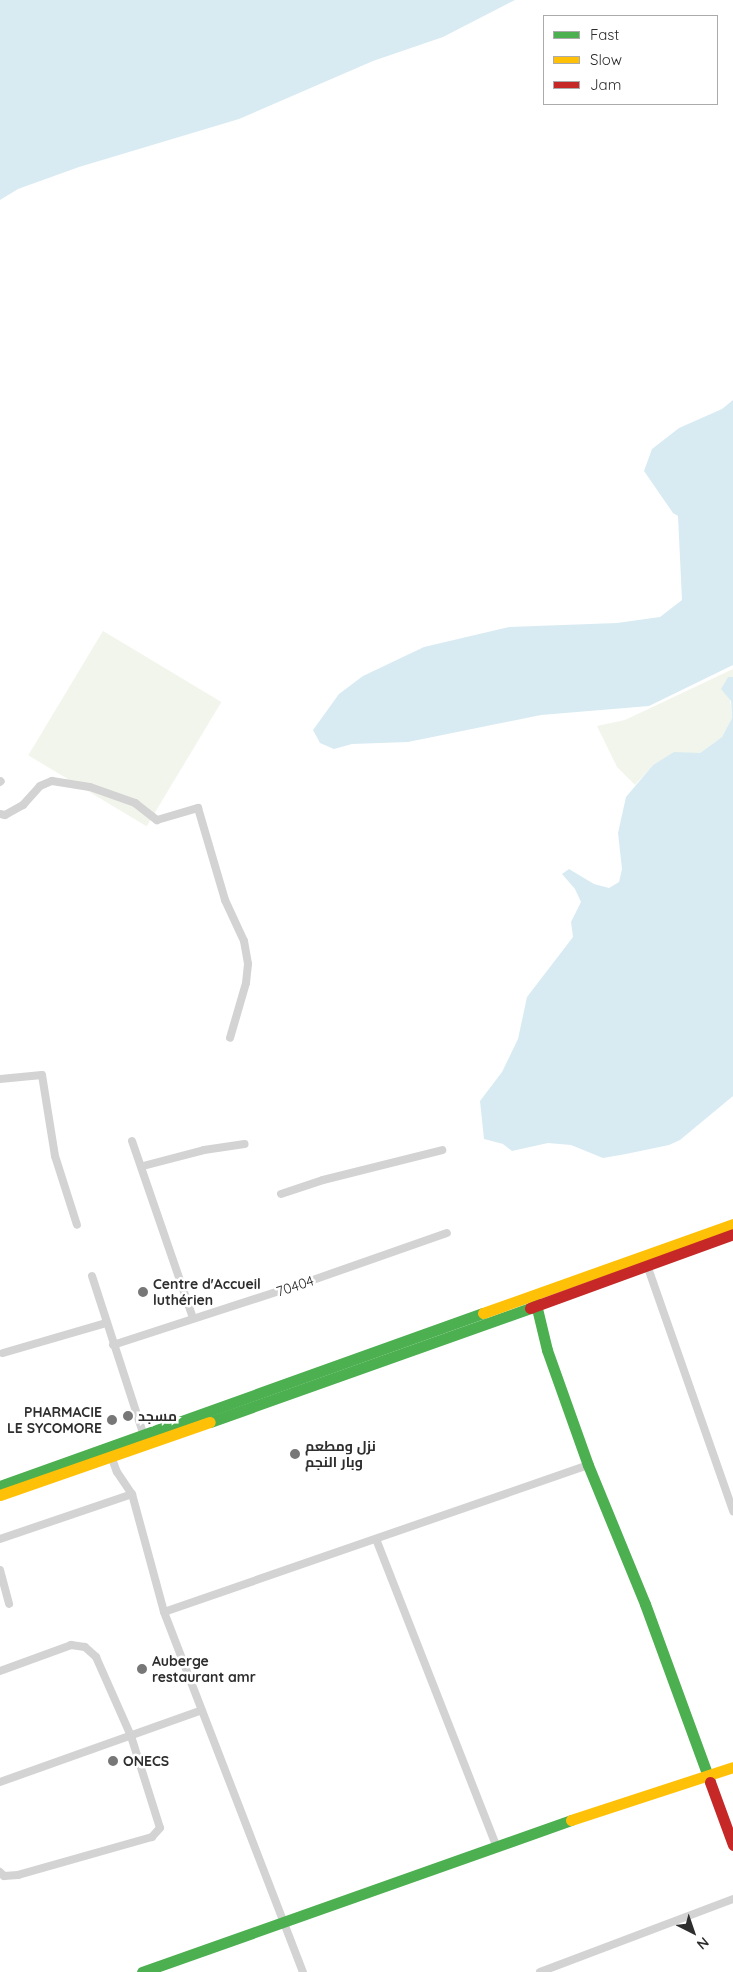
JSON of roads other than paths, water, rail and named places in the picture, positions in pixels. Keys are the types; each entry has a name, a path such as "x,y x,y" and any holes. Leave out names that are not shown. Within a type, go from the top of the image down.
{"main road":[{"path":"0,1495 110,1453 535,1301 733,1224"},
{"path":"0,1486 110,1453 144,1436 733,1234"},
{"path":"535,1301 547,1350 588,1465 709,1777 733,1845"},
{"path":"142,1972 496,1845 709,1777 733,1767"}],"street":[{"path":"0,814 5,815 23,805 40,786 52,780 90,786 135,803 157,820 198,808 225,900 244,941 248,964 246,984 230,1038"},
{"path":"0,1079 42,1075 55,1156 77,1224"},
{"path":"132,1141 143,1166 193,1318"},
{"path":"143,1166 204,1150 245,1144"},
{"path":"280,1194 442,1150"},
{"name":"70404","path":"113,1345 447,1233"},
{"path":"647,1265 733,1511"},
{"path":"92,1276 144,1436"},
{"path":"3,1353 106,1323"},
{"path":"110,1453 117,1472 132,1494 164,1612 303,1972"},
{"path":"164,1612 588,1465"},
{"path":"0,1539 132,1494"},
{"path":"376,1539 496,1845"},
{"path":"0,1570 9,1604"},
{"path":"0,1671 71,1645 85,1648 96,1657 131,1736 160,1828 152,1837 18,1875 4,1876 0,1872"},
{"path":"0,1782 202,1710"},
{"path":"540,1972 733,1899"}],"place":[{"name":"Centre d'Accueil luthérien","path":"143,1292"},
{"name":"مسجد","path":"128,1416"},
{"name":"PHARMACIE LE SYCOMORE","path":"112,1420"},
{"name":"نزل ومطعم وبار النجم","path":"295,1454"},
{"name":"Auberge restaurant amr","path":"142,1669"},
{"name":"ONECS","path":"113,1761"}]}
